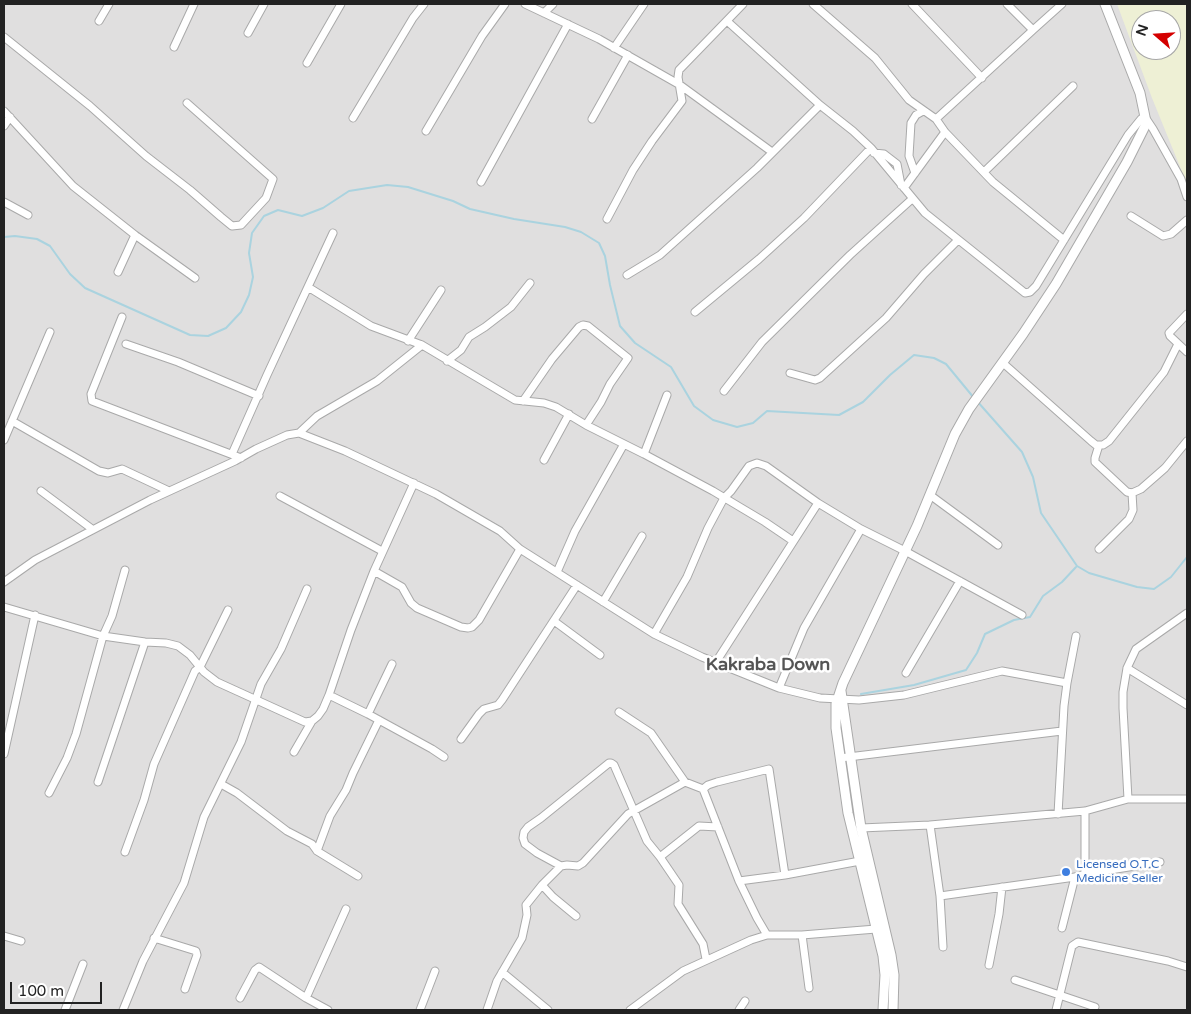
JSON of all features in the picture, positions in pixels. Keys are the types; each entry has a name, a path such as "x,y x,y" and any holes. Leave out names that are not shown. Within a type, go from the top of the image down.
{"street":[{"path":"99,21 109,4"},
{"path":"174,47 194,4"},
{"path":"248,33 264,4"},
{"path":"307,63 341,4"},
{"path":"353,118 413,18 424,4"},
{"path":"426,131 482,36 504,4"},
{"path":"525,4 628,55 680,85 772,152"},
{"path":"544,13 553,4"},
{"path":"614,48 644,4"},
{"path":"607,219 630,175 647,148 682,101 678,77 679,70 743,4"},
{"path":"814,4 875,58 909,100 936,119 945,132 1000,188 1064,240"},
{"path":"912,4 982,78"},
{"path":"1008,4 1033,30"},
{"path":"936,119 1062,4"},
{"path":"893,1010 894,975 891,955 836,718 840,697 906,552 955,434 969,409 1048,297 1136,144 1144,126 1145,117 1140,93 1105,4"},
{"path":"726,21 872,151 925,212 1025,292 1030,292 1036,286 1128,135 1141,119 1145,117"},
{"path":"481,182 568,24"},
{"path":"4,38 90,106 146,156 232,226 241,225 266,198 274,179 187,103"},
{"path":"592,119 628,55"},
{"path":"984,172 1073,86"},
{"path":"627,276 660,256 820,105"},
{"path":"4,111 73,186 195,278"},
{"path":"915,173 909,156 909,142 914,118 923,111"},
{"path":"4,126 10,117"},
{"path":"1145,117 1181,179 1187,197"},
{"path":"902,186 915,173 945,132"},
{"path":"872,151 884,154 898,164 902,186"},
{"path":"695,312 804,218 872,151"},
{"path":"724,391 762,342 850,255 912,199"},
{"path":"4,202 28,216"},
{"path":"1131,216 1164,236 1168,236 1187,220"},
{"path":"232,454 333,233"},
{"path":"118,272 135,234"},
{"path":"790,373 815,380 820,378 886,318 924,274 958,240"},
{"path":"447,361 457,354 469,337 511,308 530,283"},
{"path":"308,287 371,326 422,346 515,400 544,403 556,407 586,425 724,498 793,541"},
{"path":"408,341 441,290"},
{"path":"1187,314 1169,333 1187,352"},
{"path":"122,317 91,394 92,401 241,458"},
{"path":"524,401 557,352 579,327 583,325 588,326 628,358 586,425"},
{"path":"4,440 50,332"},
{"path":"126,344 178,362 259,396"},
{"path":"1003,363 1090,441 1096,445 1103,445 1109,441 1164,372 1178,344"},
{"path":"299,434 317,416 377,381 422,346"},
{"path":"644,454 667,394"},
{"path":"544,460 569,414"},
{"path":"12,421 99,471 108,473 122,469 169,491"},
{"path":"4,582 35,560 92,529 241,458 256,449 288,435 299,434 338,448 414,483 500,531 520,549 654,634 702,657 779,688 820,698 840,697 859,700 904,695 994,671 1008,671 1067,683"},
{"path":"1099,445 1094,458 1095,462 1128,492 1132,493 1141,489 1165,468 1187,441"},
{"path":"557,572 575,531 624,444"},
{"path":"654,634 687,577 708,528 724,498 749,466 757,463 766,466 818,503 862,529 1022,615"},
{"path":"294,752 312,721 323,709 374,571 414,483"},
{"path":"42,491 92,529"},
{"path":"1099,549 1129,519 1133,510 1132,493"},
{"path":"930,495 998,544"},
{"path":"280,496 382,552"},
{"path":"716,662 818,503"},
{"path":"779,688 804,628 862,529"},
{"path":"603,602 642,536"},
{"path":"374,571 402,587 411,603 417,608 461,627 468,628 472,627 479,620 520,549"},
{"path":"49,793 67,758 76,734 103,636 112,616 125,570"},
{"path":"906,673 960,581"},
{"path":"461,739 484,709 498,705 502,700 577,586"},
{"path":"123,1010 142,961 184,883 204,817 241,742 262,684 281,649 307,589"},
{"path":"4,607 103,636 178,646 190,655 217,682 256,699 292,718 305,722 312,721"},
{"path":"126,852 154,764 196,671 200,667 228,610"},
{"path":"1128,799 1122,708 1127,668 1136,649 1187,612"},
{"path":"4,754 35,615"},
{"path":"554,621 600,654"},
{"path":"1058,814 1062,731 1067,683 1076,636"},
{"path":"98,782 145,642"},
{"path":"368,714 392,664"},
{"path":"1127,668 1187,705"},
{"path":"329,695 368,714 444,757"},
{"path":"619,712 651,733 685,782 703,789 739,881 756,918 767,935"},
{"path":"317,851 330,816 346,790 379,720"},
{"path":"845,757 1062,731"},
{"path":"845,757 848,813 885,975 883,1010"},
{"path":"561,866 525,844 524,832 528,826 541,818 609,763 614,765 647,841 679,885 678,904 704,944 706,959"},
{"path":"703,789 717,782 769,769 785,875"},
{"path":"487,1010 502,972 522,938 528,915 526,905 542,885 561,866 578,866 583,863 628,814 685,782"},
{"path":"221,784 237,793 287,831 312,844 317,851 358,876"},
{"path":"861,828 930,825 1058,814 1085,811 1128,799 1187,798"},
{"path":"1085,811 1085,874"},
{"path":"930,825 940,896 943,947"},
{"path":"660,857 699,826 718,827"},
{"path":"739,881 785,875 860,861"},
{"path":"940,896 1075,877 1160,862"},
{"path":"1062,928 1075,877"},
{"path":"542,885 576,916"},
{"path":"989,965 1002,887"},
{"path":"306,998 346,909"},
{"path":"630,1010 640,1008 683,971 751,940 767,935 876,929"},
{"path":"802,934 809,988"},
{"path":"4,936 21,940"},
{"path":"154,938 196,951 197,955 185,989"},
{"path":"1056,1010 1072,946 1078,942 1168,961 1187,967"},
{"path":"65,1010 83,964"},
{"path":"240,998 255,970 259,967 328,1010"},
{"path":"420,1010 435,972"},
{"path":"502,972 548,1010"},
{"path":"1015,980 1095,1007"},
{"path":"739,1010 745,1001"}],"shaded area":[{"path":"4,4 1187,4 1187,1010 4,1010"}],"green space":[{"path":"1117,4 1187,4 1187,184 1138,60 1181,60 1181,10 1131,10 1131,42"}],"waterway":[{"path":"4,237 15,236 37,239 50,246 70,274 85,288 190,335 208,336 226,328 241,312 249,295 253,277 249,253 252,233 264,216 278,210 302,216 323,208 349,191 387,185 408,187 453,201 470,209 514,219 565,227 581,232 599,243 605,256 620,326 635,343 671,367 694,406 713,420 737,427 753,423 767,411 839,415 863,402 890,375 914,355 934,358 946,364 974,398"},
{"path":"977,401 1022,452 1033,477 1041,513 1077,566 1089,573 1137,587 1154,589 1171,577 1187,557"},
{"path":"861,694 914,685 966,670 977,653 985,634 1014,620 1030,617 1043,596 1062,582 1076,567"}],"place":[{"name":"Licensed O.T.C Medicine Seller","path":"1066,872"}],"district":[{"name":"Kakraba Down","path":"768,665"}]}
